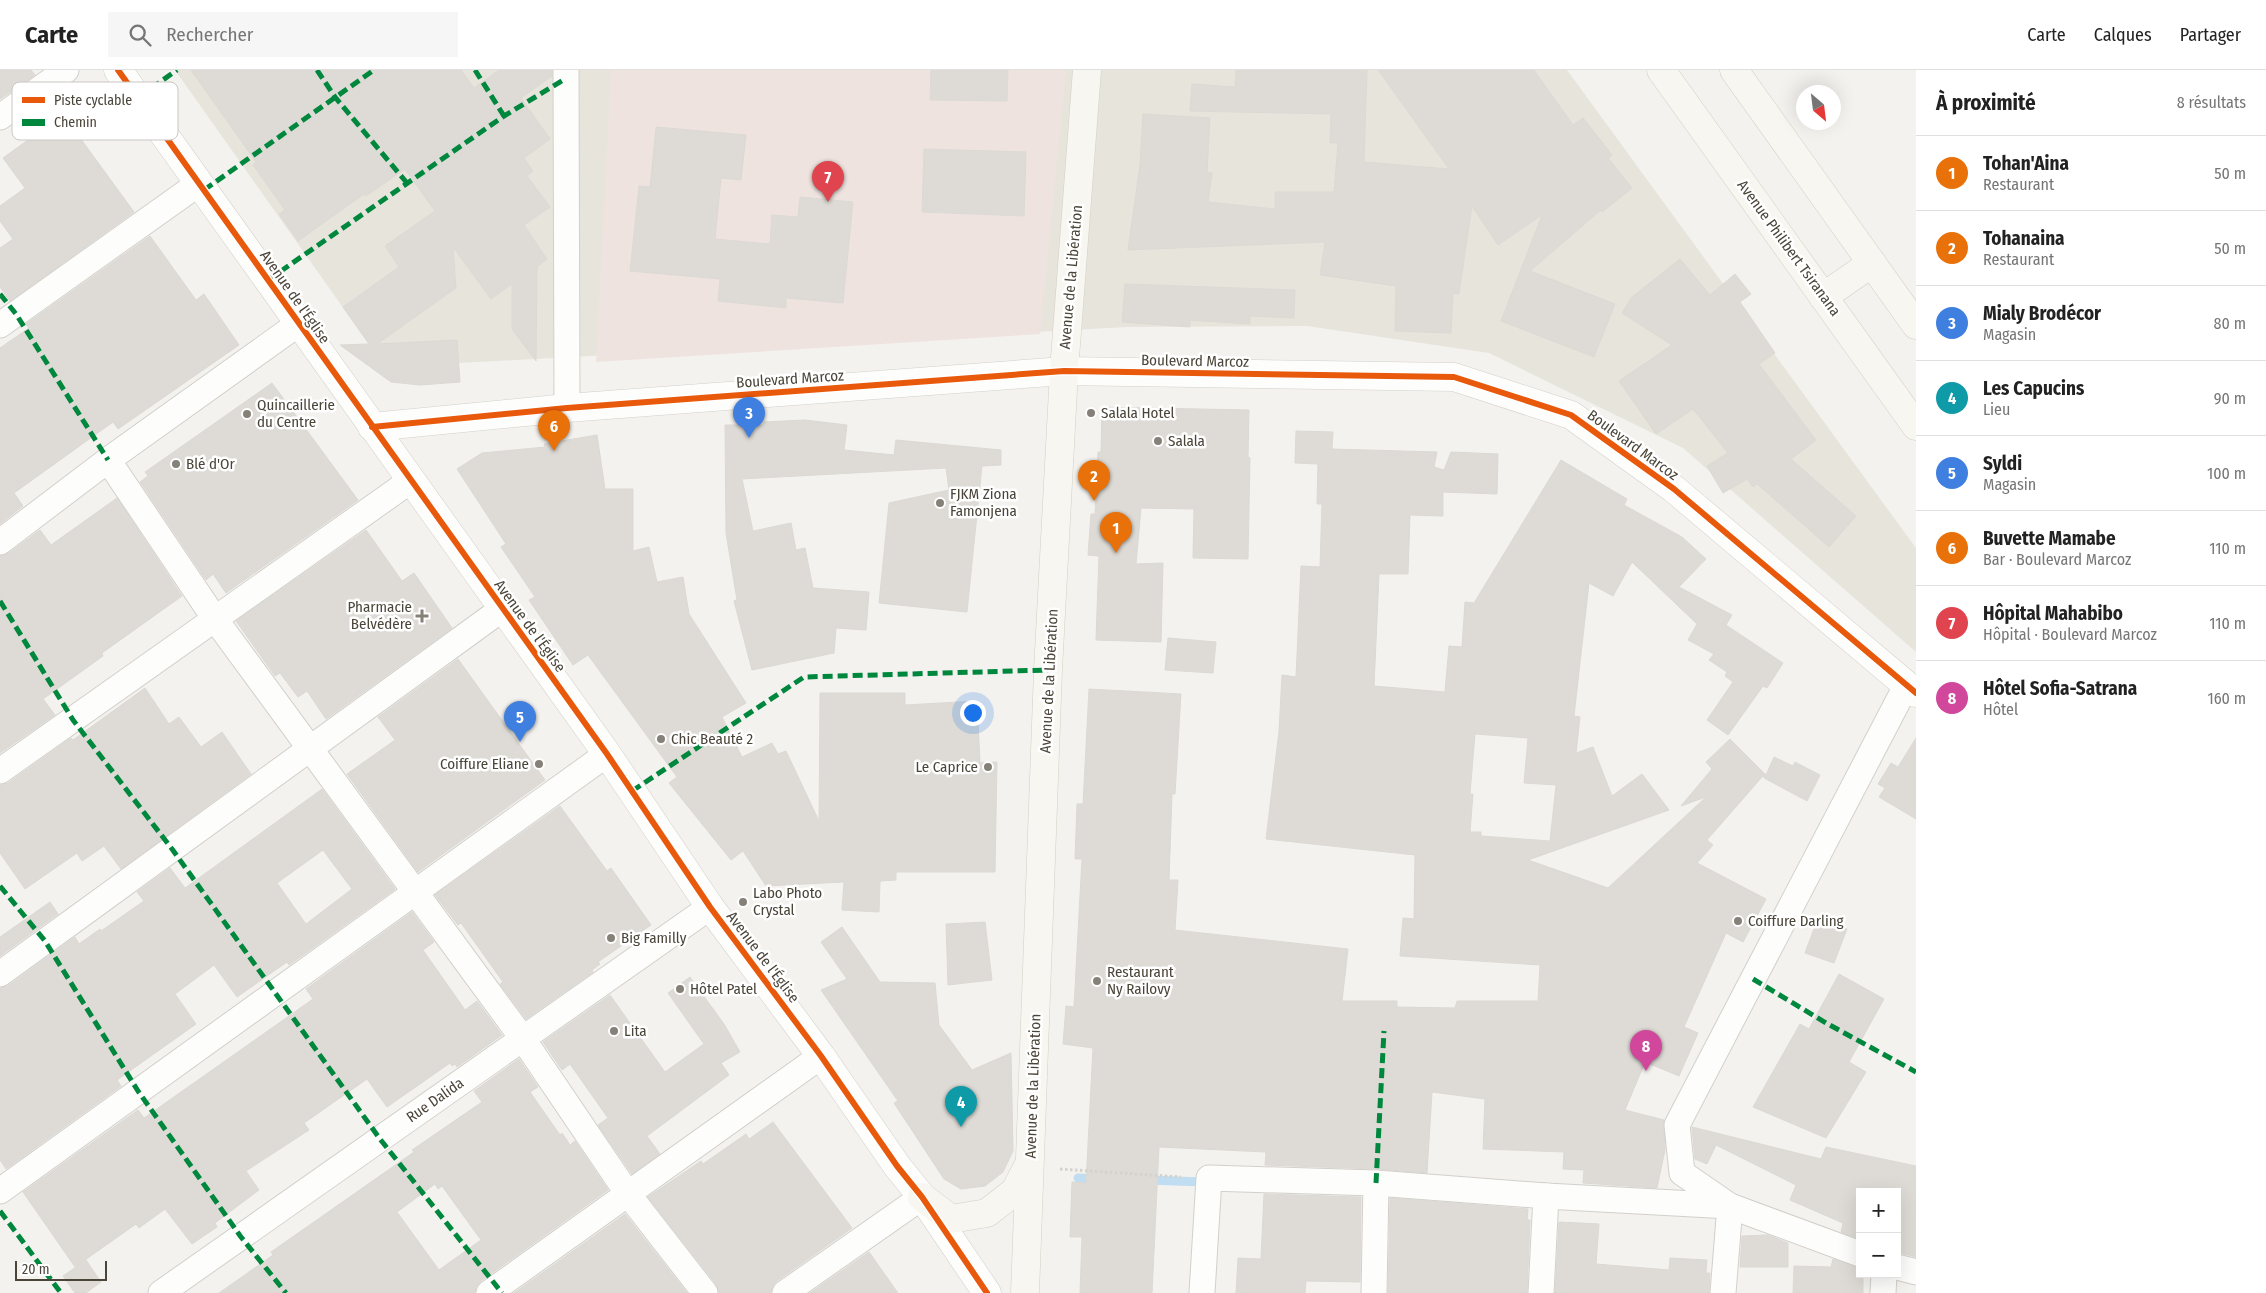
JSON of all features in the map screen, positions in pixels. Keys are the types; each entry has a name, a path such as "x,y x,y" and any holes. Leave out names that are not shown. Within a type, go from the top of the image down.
{"main road":[{"name":"Avenue de la Libération","path":"1025,1293 1048,670 1064,371 1087,70"},
{"name":"Avenue Philibert Tsiranana","path":"1661,70 1916,426"},
{"path":"1734,70 1916,325"},
{"path":"1823,297 1872,263"},
{"path":"922,1197 951,1219 987,1214 1015,1191 1031,1160"}],"street":[{"path":"49,82 66,70"},
{"name":"Avenue de l'Église","path":"118,70 127,82"},
{"path":"566,70 567,408"},
{"path":"0,117 12,108"},
{"name":"Avenue de l'Église","path":"168,140 410,481 607,754 710,907 821,1056 897,1166 922,1197 987,1293"},
{"path":"0,325 198,184"},
{"path":"0,542 108,460 298,324"},
{"name":"Boulevard Marcoz","path":"372,427 567,408 1064,371 1454,377 1570,415 1674,489 1911,690"},
{"path":"108,460 215,619 523,1039 628,1194 705,1293"},
{"path":"0,771 410,481"},
{"path":"0,974 502,609"},
{"path":"1856,1253 1730,1206 1682,1173 1677,1125 1911,690"},
{"path":"0,1191 607,754"},
{"name":"Rue Dalida","path":"161,1293 710,907"},
{"path":"489,1293 821,1056"},
{"path":"1202,1293 1209,1178 1376,1183 1546,1196 1730,1206"},
{"path":"1374,1293 1376,1183"},
{"path":"1541,1293 1546,1196"},
{"path":"784,1293 922,1197"},
{"path":"1723,1293 1730,1206"},
{"path":"1901,1268 1916,1272"},
{"path":"1883,1293 1884,1278"}],"path":[{"path":"1066,1170 1209,1178"}],"shaded area":[{"path":"175,70 1567,70 1916,548 1916,652 1683,448 1489,353 1307,326 1128,327 385,367"},
{"path":"611,70 1066,70 1040,334 596,362"}],"building":[{"path":"0,70 31,70 35,75 25,82 12,82 12,91 0,99"},
{"path":"191,70 461,70 474,88 499,70 552,70 552,76 521,98 550,139 524,158 533,171 527,176 550,207 524,225 547,259 537,267 536,361 512,329 512,284 491,299 453,247 456,288 377,344 457,340 460,382 420,385 391,382 340,345 369,344 343,307 399,267 385,246 435,211 405,169 366,196 364,194 298,241 279,214 285,210 253,165 256,162"},
{"path":"931,70 1008,70 1007,101 930,100"},
{"path":"1236,70 1367,70 1364,162 1449,169 1378,70 1534,70 1573,125 1583,118 1612,155 1608,158 1632,188 1602,212 1601,210 1530,271 1615,304 1594,357 1501,321 1542,215 1498,245 1472,206 1459,294 1453,293 1451,333 1395,331 1396,286 1320,275 1325,242 1128,250 1140,165 1143,114 1210,118 1207,172 1212,173 1208,202 1275,209 1275,192 1334,192 1338,143 1330,143 1331,114 1190,111 1192,84 1235,87"},
{"path":"656,127 746,135 741,180 721,178 715,239 770,244 772,215 798,217 800,197 853,202 843,303 786,298 786,308 718,301 720,279 630,271 639,186 650,187"},
{"path":"28,140 82,140 134,212 10,301 0,287 0,248 13,239 0,221 0,206 25,188 3,158"},
{"path":"924,149 1026,152 1024,216 922,212"},
{"path":"150,236 196,300 204,294 239,345 118,429 113,422 14,493 23,506 0,524 0,348 29,328 26,324"},
{"path":"1680,259 1710,295 1735,274 1751,294 1740,302 1775,353 1759,364 1816,440 1791,459 1856,516 1829,547 1757,484 1753,487 1747,479 1723,493 1707,466 1728,453 1693,409 1656,434 1619,381 1672,345 1622,313 1632,297"},
{"path":"1125,284 1295,290 1294,318 1250,316 1250,324 1190,320 1190,327 1122,322"},
{"path":"272,383 358,500 226,593 213,574 206,580 140,482 148,476 145,472"},
{"path":"1102,407 1249,410 1248,559 1193,558 1194,509 1141,508 1136,564 1163,563 1161,642 1096,640 1099,556 1088,555 1091,514 1095,514 1098,452 1101,452"},
{"path":"805,420 847,425 844,450 894,455 896,440 1001,450 1001,465 982,466 967,612 879,603 889,503 949,490 946,468 742,479 753,531 791,523 796,550 805,548 813,588 869,592 866,630 836,628 834,653 752,670 734,601 737,600 726,533 725,425 764,425 764,422"},
{"path":"1296,431 1333,432 1332,449 1437,452 1434,467 1444,470 1451,452 1498,454 1497,494 1443,492 1443,516 1410,515 1408,574 1379,574 1374,686 1445,692 1449,646 1462,647 1465,602 1474,603 1561,460 1627,499 1624,505 1682,537 1706,559 1679,587 1732,615 1726,625 1783,663 1767,688 1763,686 1728,735 1707,720 1733,682 1725,676 1727,672 1709,660 1714,654 1688,640 1697,624 1632,562 1613,596 1589,583 1574,716 1580,717 1576,753 1593,747 1612,796 1642,774 1669,810 1528,860 1608,888 1706,797 1681,806 1712,769 1706,762 1730,739 1766,775 1774,757 1793,766 1795,762 1820,775 1807,801 1764,778 1765,776 1762,777 1707,840 1713,845 1697,863 1766,899 1743,942 1726,933 1684,1027 1698,1033 1679,1076 1645,1062 1625,1110 1664,1120 1665,1150 1657,1188 1583,1183 1584,1170 1563,1169 1564,1152 1483,1149 1485,1099 1432,1092 1427,1173 1377,1169 1265,1165 1266,1152 1159,1147 1152,1293 1080,1293 1082,1237 1070,1237 1072,1182 1086,1183 1093,1048 1063,1044 1066,1006 1074,1007 1082,859 1075,859 1077,804 1083,804 1089,689 1181,694 1175,794 1172,794 1169,880 1178,880 1175,930 1348,949 1342,1001 1397,1001 1397,1007 1455,1008 1457,1001 1538,1001 1540,965 1400,956 1403,918 1414,919 1415,855 1266,839 1279,731 1282,675 1296,677 1301,566 1320,567 1322,504 1317,504 1318,464 1295,463","holes":["1475,734 1528,738 1524,783 1556,785 1550,841 1481,836 1481,832 1470,832 1473,794 1470,794"]},
{"path":"597,435 605,489 633,489 633,551 649,547 657,582 683,577 689,614 746,703 722,717 742,757 772,743 778,754 786,751 819,821 820,693 905,693 905,705 977,701 980,763 997,762 995,872 896,872 896,880 880,881 879,912 842,910 844,882 766,886 743,851 731,860 669,783 677,777 588,655 573,665 529,600 535,597 501,547 506,544 457,469 482,453 545,447 544,444"},
{"path":"117,498 182,596 102,653 103,656 43,699 55,715 0,753 0,556 9,553 40,530 51,545"},
{"path":"366,530 402,581 414,573 452,628 326,719 307,691 298,697 280,673 275,676 236,621"},
{"path":"1168,638 1216,642 1213,673 1165,670"},
{"path":"458,659 545,780 418,872 347,774 395,740 378,717"},
{"path":"145,688 169,724 179,717 201,747 222,732 251,774 121,869 104,846 82,861 77,853 25,889 0,853 0,785 8,783 71,738 73,740"},
{"path":"1916,738 1916,819 1879,797 1885,788 1878,784 1891,763 1898,767"},
{"path":"322,789 395,889 289,965 287,962 237,997 214,965 175,994 196,1024 117,1080 121,1086 6,1169 0,1160 0,988 8,986 75,937 79,944 144,901 137,892 170,868 185,888","holes":["323,850 352,889 306,924 277,883"]},
{"path":"560,806 607,871 611,868 651,925 598,962 600,964 592,970 593,972 526,1019 500,984 503,982 461,923 458,925 435,895"},
{"path":"50,902 58,914 0,956 0,937"},
{"path":"412,912 434,942 423,950 465,1010 477,1001 502,1035 457,1067 455,1064 452,1066 450,1063 387,1107 367,1079 304,1123 309,1130 246,1171 259,1190 215,1223 217,1227 192,1244 165,1209 139,1228 136,1224 75,1267 23,1192 138,1110 144,1118 313,999 306,989"},
{"path":"1818,918 1847,929 1834,963 1805,953"},
{"path":"985,922 992,980 948,985 946,924"},
{"path":"842,927 880,982 935,983 939,1025 972,1070 1011,1053 1013,1151 1003,1172 985,1186 961,1189 944,1179 894,1103 898,1101 821,990 847,979 821,942"},
{"path":"1839,974 1884,999 1849,1062 1866,1072 1826,1138 1753,1107 1800,1024 1809,1029"},
{"path":"690,977 724,1024 740,1052 721,1063 729,1075 647,1136 660,1154 632,1174 598,1125 608,1118 570,1064 562,1070 543,1042 610,995 665,1072 704,1044 668,993"},
{"path":"519,1059 538,1087 530,1092 560,1135 562,1133 570,1145 575,1141 608,1190 481,1281 476,1287 475,1293 219,1293 273,1255 271,1252 482,1102 474,1091","holes":["435,1184 438,1189 442,1186 481,1240 439,1270 397,1212"]},
{"path":"773,1122 852,1228 777,1281 772,1287 771,1293 719,1293 716,1284 648,1197 701,1161 703,1164 746,1134 749,1139"},
{"path":"1692,1127 1821,1159 1826,1147 1916,1166 1916,1257 1901,1253 1901,1188 1856,1188 1856,1238 1841,1232 1843,1223 1790,1200 1796,1185 1716,1145 1707,1164 1695,1159"},
{"path":"1264,1194 1361,1197 1360,1282 1306,1281 1305,1293 1236,1293 1238,1258 1261,1259"},
{"path":"1390,1198 1528,1209 1527,1220 1530,1220 1527,1293 1388,1293"},
{"path":"625,1214 687,1293 514,1293"},
{"path":"1559,1222 1599,1224 1596,1264 1669,1270 1670,1258 1707,1260 1706,1273 1710,1273 1709,1293 1555,1293"},
{"path":"1768,1235 1788,1243 1788,1267 1740,1267 1742,1236"},
{"path":"869,1252 898,1293 810,1293"},
{"path":"1833,1259 1856,1267 1856,1278 1863,1278 1863,1293 1793,1293 1794,1266 1831,1267"},
{"path":"86,1260 101,1282 86,1293 75,1293 63,1276"}],"waterway":[{"path":"1078,1178 1098,1179"},
{"path":"1146,1180 1205,1182"}],"marked path":[{"path":"160,82 177,70"},
{"path":"317,70 335,97 407,183"},
{"path":"204,190 374,70"},
{"path":"475,70 504,116"},
{"path":"268,280 504,116 565,79"},
{"path":"0,294 16,314 108,460"},
{"path":"0,601 73,720 172,849 380,1139 502,1293"},
{"path":"632,791 804,677 1048,670"},
{"path":"0,886 45,941 138,1091 241,1237 286,1293"},
{"path":"1753,979 1826,1023 1916,1072"},
{"path":"1376,1183 1384,1031"},
{"path":"0,1211 61,1293"}],"cycle path":[{"path":"118,70 127,82"},
{"path":"168,140 607,754 710,907 821,1056 897,1166 922,1197 987,1293"},
{"path":"372,427 567,408 1064,371 1454,377 1571,415 1674,489 1916,693"}],"place":[{"name":"Hôpital Mahabibo","path":"828,202"},
{"name":"Salala Hotel","path":"1091,413"},
{"name":"Quincaillerie du Centre","path":"247,414"},
{"name":"Mialy Brodécor","path":"749,438"},
{"name":"Salala","path":"1158,441"},
{"name":"Buvette Mamabe","path":"554,451"},
{"name":"Blé d'Or","path":"176,464"},
{"name":"Tohanaina","path":"1094,501"},
{"name":"FJKM Ziona Famonjena","path":"940,503"},
{"name":"Tohan'Aina","path":"1116,553"},
{"name":"Pharmacie Belvédère","path":"422,616"},
{"name":"Chic Beauté 2","path":"661,739"},
{"name":"Syldi","path":"520,742"},
{"name":"Coiffure Eliane","path":"539,764"},
{"name":"Le Caprice","path":"988,767"},
{"name":"Labo Photo Crystal","path":"743,902"},
{"name":"Coiffure Darling","path":"1738,921"},
{"name":"Big Familly","path":"611,938"},
{"name":"Restaurant Ny Railovy","path":"1097,981"},
{"name":"Hôtel Patel","path":"680,989"},
{"name":"Lita","path":"614,1031"},
{"name":"Hôtel Sofia-Satrana","path":"1646,1071"},
{"name":"Les Capucins","path":"961,1127"}]}
